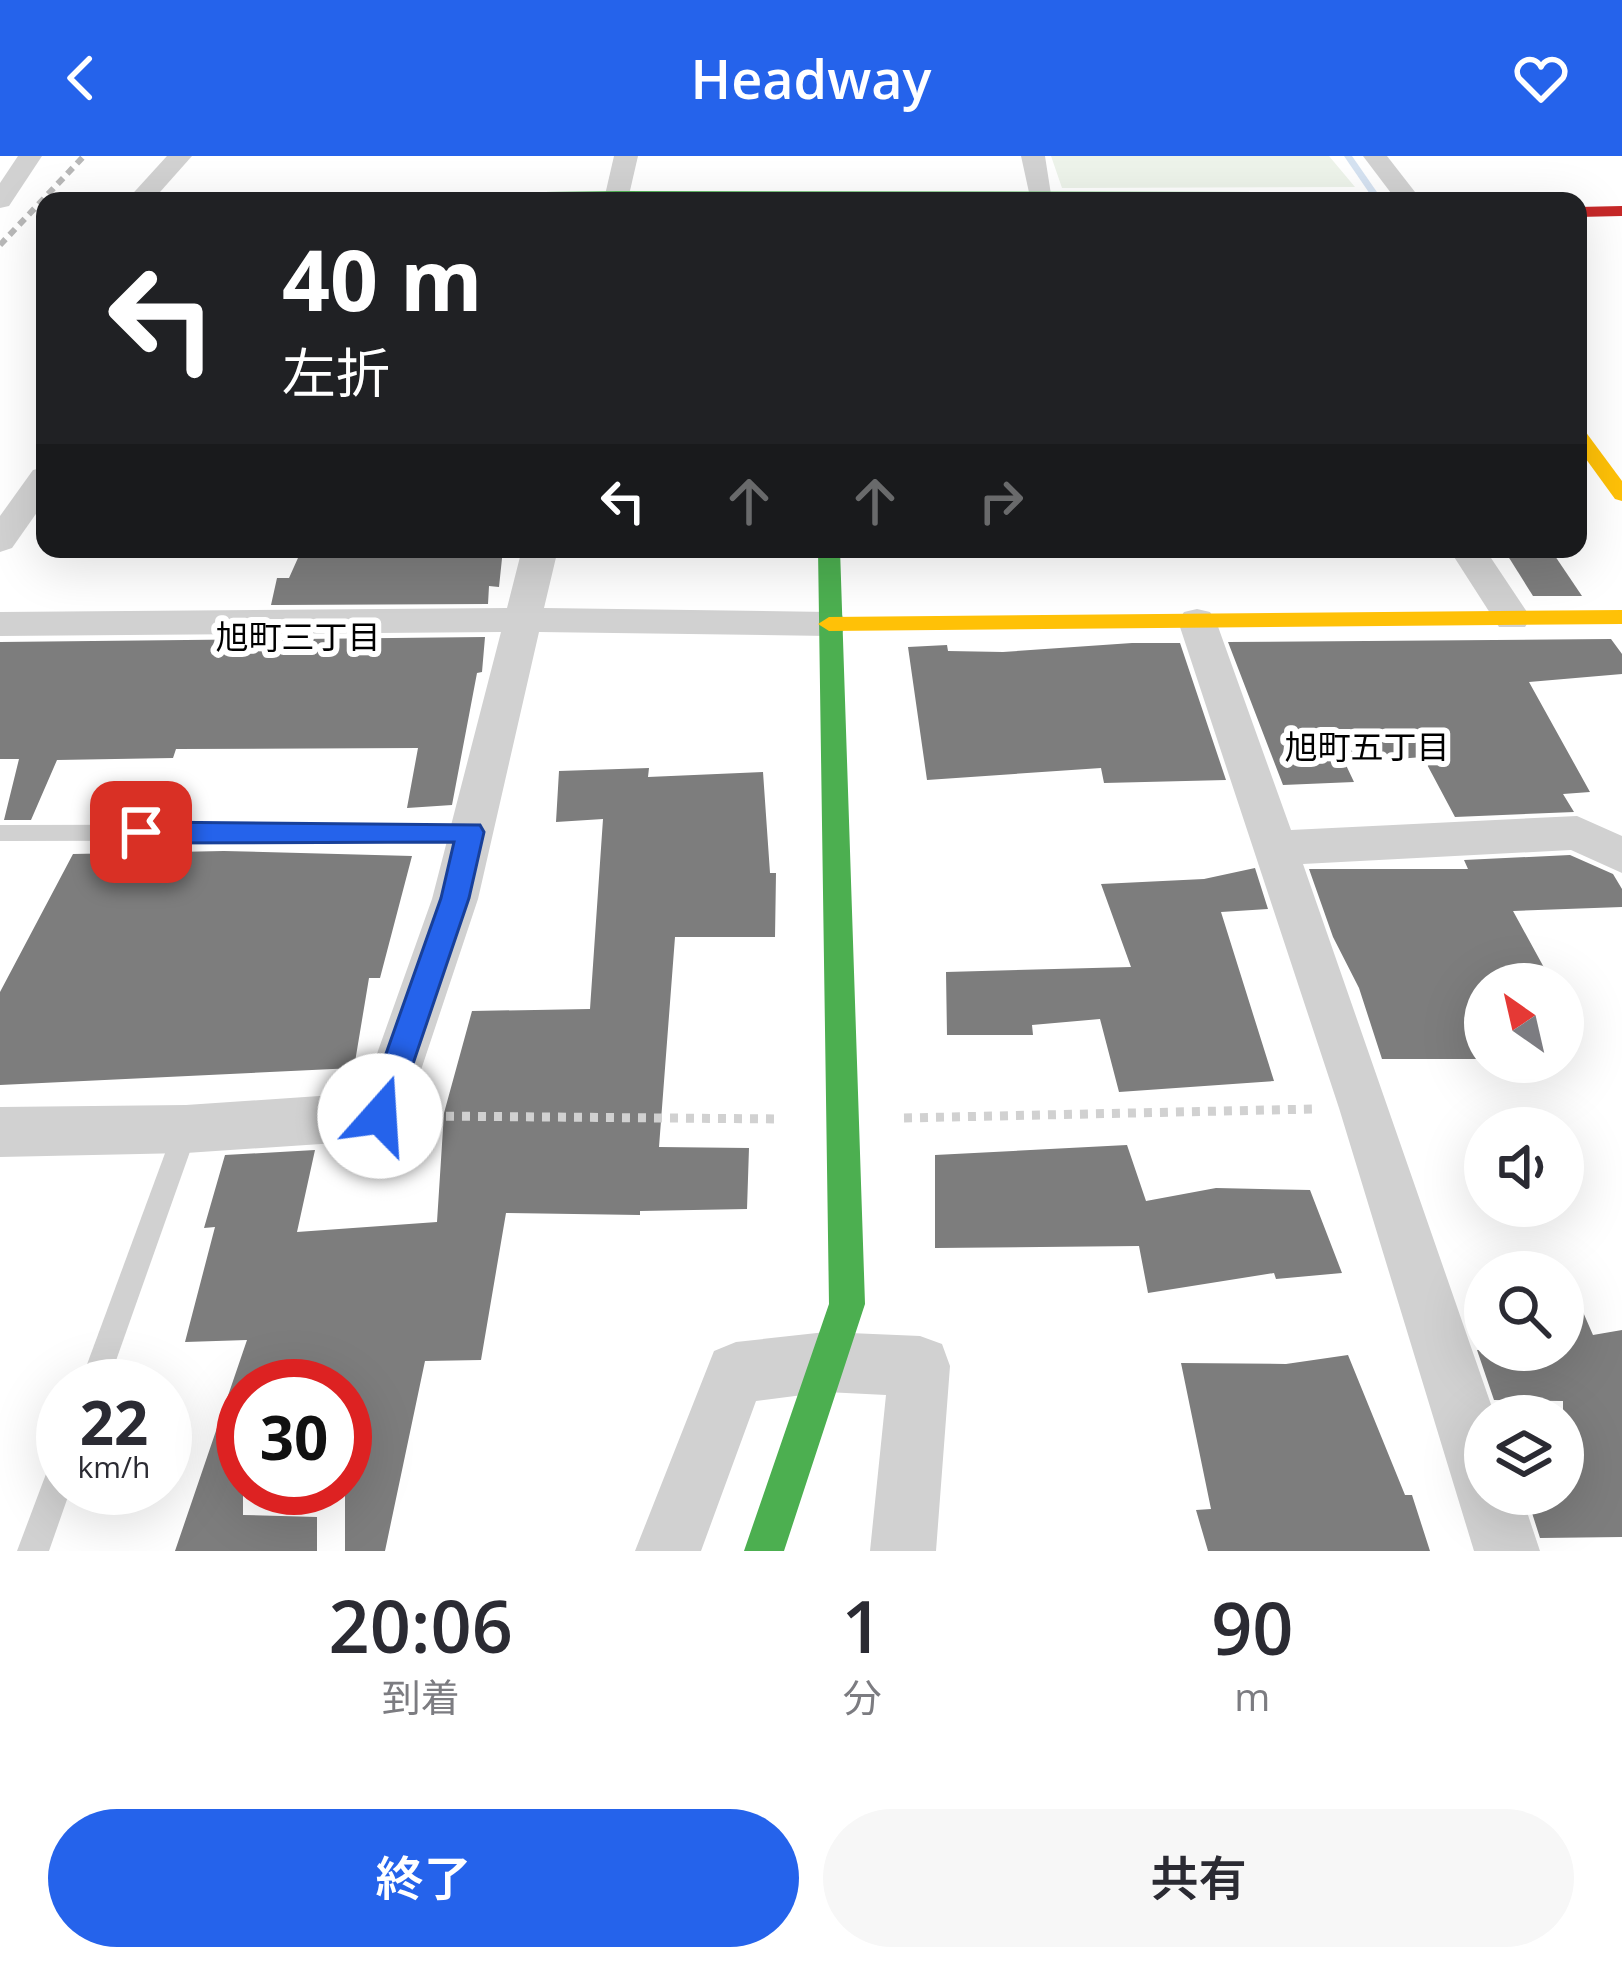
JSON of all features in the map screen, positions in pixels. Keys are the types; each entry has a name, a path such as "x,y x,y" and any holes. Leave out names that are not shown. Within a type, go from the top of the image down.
{"street":[{"path":"0,201 30,156"},
{"path":"150,192 180,156"},
{"path":"617,192 626,156"},
{"path":"1033,156 1041,192"},
{"path":"1375,156 1402,192"},
{"path":"778,192 879,192"},
{"path":"1587,212 1622,212"},
{"path":"1587,447 1622,496"},
{"path":"0,541 36,490"},
{"path":"0,1132 187,1129 380,1116 455,898 538,558"},
{"path":"764,1551 847,1304 829,558"},
{"path":"1473,558 1512,618"},
{"path":"0,624 1622,617"},
{"path":"1197,621 1365,1108 1464,1417"},
{"path":"1275,848 1577,833 1622,856"},
{"path":"668,1551 736,1373 826,1362 920,1366 903,1551"},
{"path":"1496,1515 1507,1551"}],"lane":[{"path":"0,833 470,832"},
{"path":"103,1359 187,1129"},
{"path":"33,1551 46,1515"}],"path":[{"path":"380,1116 842,1119 1365,1108"}],"shaded area":[{"path":"1051,156 1329,156 1355,187 1062,188"}],"building":[{"path":"298,558 502,558 499,587 489,586 488,604 271,605 277,578 289,578"},
{"path":"1509,558 1556,558 1582,596 1533,596"},
{"path":"485,637 482,672 477,673 452,805 407,808 418,748 176,749 173,758 57,760 31,820 4,820 19,759 0,759 0,642"},
{"path":"1611,639 1622,654 1622,674 1529,682 1590,792 1563,794 1574,812 1455,817 1423,757 1345,763 1354,782 1283,785 1228,642"},
{"path":"1180,643 1226,780 1104,783 1101,768 927,780 908,647 947,645 948,651 1003,652"},
{"path":"649,768 648,777 763,772 770,873 776,873 775,937 675,937 659,1147 749,1148 747,1209 640,1211 640,1215 506,1213 481,1360 425,1361 385,1551 345,1551 345,1515 372,1515 372,1359 241,1359 247,1340 185,1342 215,1227 204,1228 225,1155 315,1150 297,1232 437,1222 444,1113 472,1011 590,1009 603,819 556,822 559,771"},
{"path":"224,851 412,856 380,978 369,978 354,1068 0,1085 0,992 73,854"},
{"path":"1570,855 1613,874 1622,889 1622,907 1513,911 1541,963 1464,963 1464,1059 1382,1059 1359,988 1333,937 1309,869 1468,869 1464,860"},
{"path":"1255,868 1268,909 1221,912 1274,1081 1119,1092 1100,1019 1032,1025 1033,1035 947,1035 946,972 1131,967 1101,884 1204,879"},
{"path":"1127,1145 1146,1201 1216,1188 1310,1190 1342,1273 1276,1279 1274,1273 1148,1293 1139,1246 935,1248 935,1155"},
{"path":"1584,1314 1593,1335 1622,1330 1622,1537 1540,1538 1533,1515 1584,1515 1584,1395 1492,1395 1484,1371 1584,1371"},
{"path":"1348,1355 1405,1495 1412,1495 1430,1551 1208,1551 1196,1510 1211,1509 1181,1363 1286,1364"},
{"path":"216,1431 216,1515 317,1517 317,1551 175,1551 187,1515 192,1515 192,1501"}],"waterway":[{"path":"1348,156 1373,192"}],"railway":[{"path":"50,192 84,156"},
{"path":"0,245 36,207"}],"traffic: fast":[{"path":"764,1551 847,1304 829,558"}],"traffic: slow":[{"path":"1587,447 1622,495"},
{"path":"829,624 1622,617"}],"traffic: jam":[{"path":"1587,212 1622,211"}],"district":[{"name":"旭町三丁目","path":"298,636"},
{"name":"旭町五丁目","path":"1367,746"}],"route":[{"path":"141,832 470,832 455,898 380,1116"}]}
